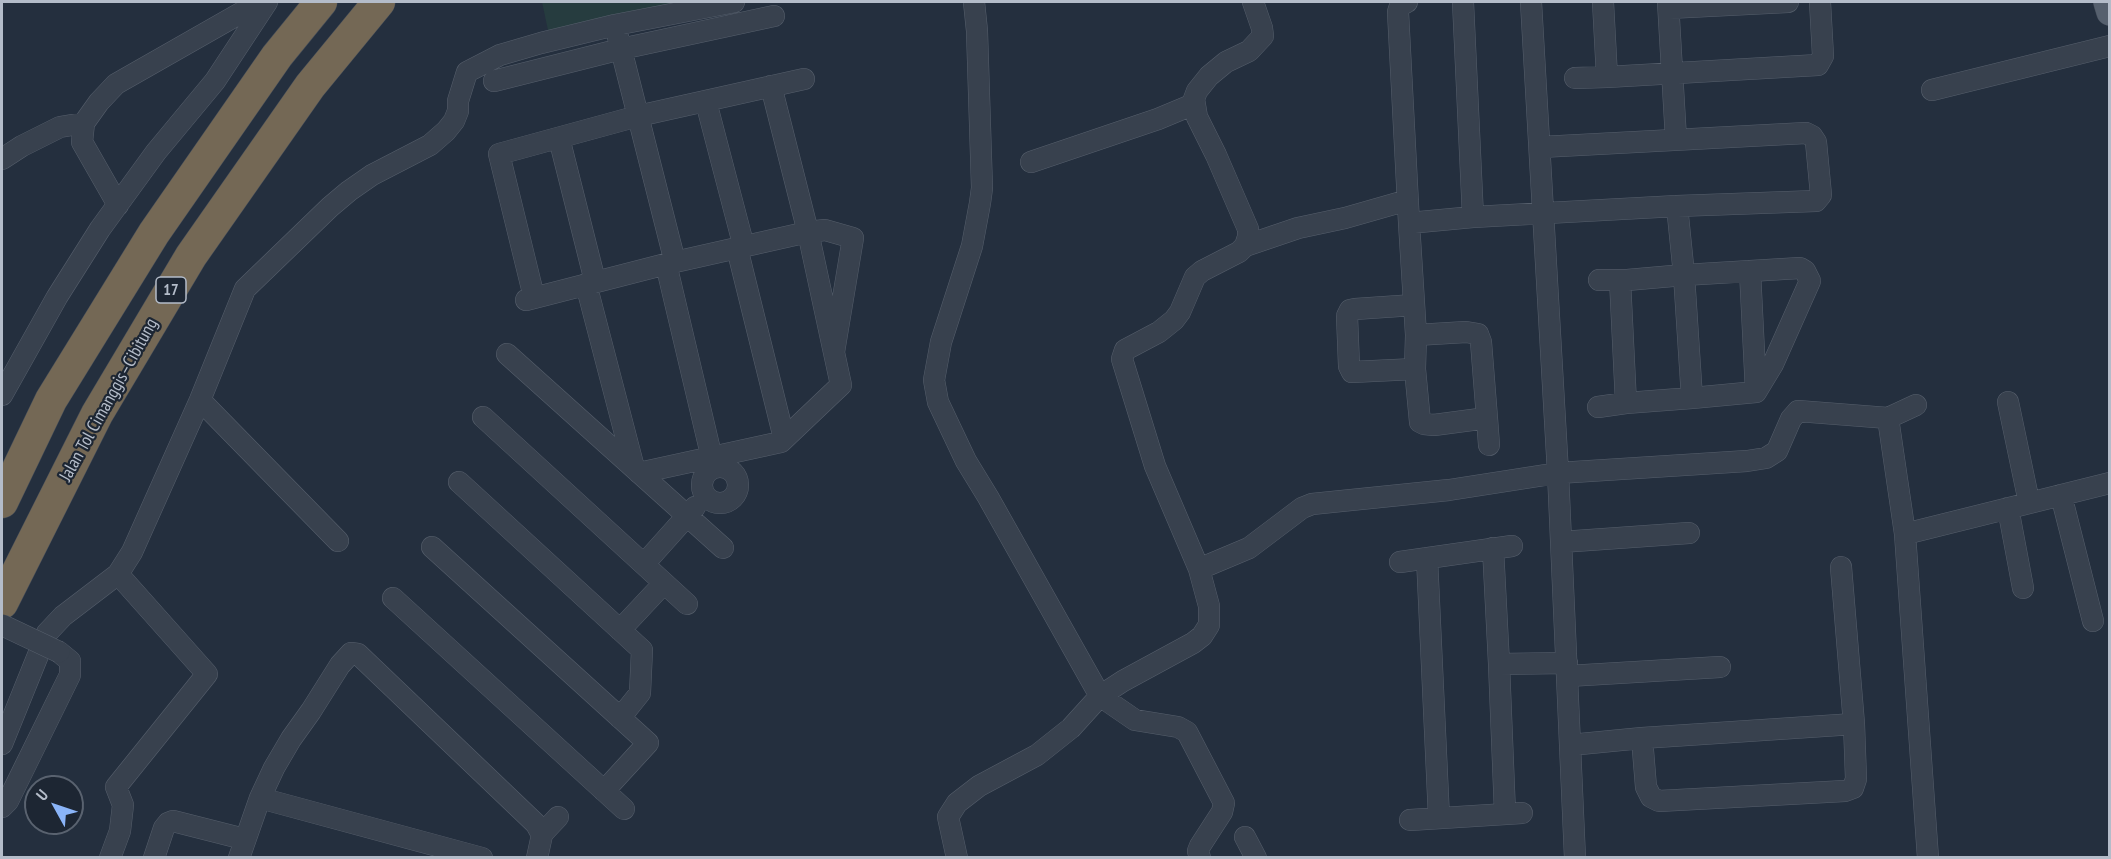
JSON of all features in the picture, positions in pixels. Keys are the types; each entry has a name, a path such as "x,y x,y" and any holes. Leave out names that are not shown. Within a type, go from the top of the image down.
{"highway":[{"name":"17","path":"2,502 51,400 154,233 277,56 321,2"},
{"name":"Jalan Tol Cimanggis–Cibitung","path":"2,603 97,414 191,256 310,86 379,2"}],"main road":[{"path":"2107,2 2109,12"}],"street":[{"path":"118,205 82,142 84,123 116,84 260,2"},
{"path":"2,395 57,297 100,229 156,152 215,81 267,2"},
{"path":"2,744 47,633 63,616 118,574 132,552 200,400 245,289 349,191 372,175 430,145 438,138 454,121 465,76 500,55 615,25 734,2"},
{"path":"974,2 982,188 972,246 940,342 934,380 938,402 966,461 1100,696 1135,720 1178,727 1187,732 1224,803 1222,812 1200,846 1198,851 1200,858"},
{"path":"1245,246 1248,230 1197,117 1194,104 1197,91 1209,76 1226,62 1249,51 1263,36 1253,2"},
{"path":"1407,2 1400,6 1398,12 1416,334 1415,369 1420,422 1434,425 1487,418"},
{"path":"1463,2 1473,217"},
{"path":"1531,2 1558,473 1575,858"},
{"path":"1603,2 1607,77"},
{"path":"1676,139 1668,5 1788,2"},
{"path":"1575,78 1818,65 1823,56 1820,2"},
{"path":"494,81 621,49 774,16"},
{"path":"615,25 671,263 712,462 702,485 705,496 714,503 726,503 736,495 739,484 735,473 725,466 712,462"},
{"path":"1932,90 2109,46"},
{"path":"804,79 638,116 499,154 530,298 808,232 825,230 854,238 834,352"},
{"path":"637,470 712,462 781,442 841,385 808,232 771,86"},
{"path":"706,102 784,438"},
{"path":"1031,162 1158,119 1194,104"},
{"path":"2,159 60,127 84,123"},
{"path":"1409,223 1543,213 1816,201 1821,195 1816,142 1806,133 1540,147"},
{"path":"559,138 637,470"},
{"path":"957,858 948,818 957,803 980,786 1037,755 1071,728 1100,696 1193,643 1202,636 1209,625 1210,618 1199,569 1155,466 1122,359 1125,350 1159,332 1174,320 1180,312 1195,277 1239,252 1245,246 1298,228 1345,218 1408,200"},
{"path":"1677,206 1692,398"},
{"path":"1599,280 1800,268 1805,271 1810,281 1773,364 1756,392"},
{"path":"1750,271 1756,392"},
{"path":"1620,280 1626,403"},
{"path":"1414,306 1355,309 1350,310 1347,316 1348,366 1352,372 1415,369"},
{"path":"1416,334 1466,332 1478,334 1481,342 1489,445"},
{"path":"507,354 723,548"},
{"path":"1598,407 1756,392"},
{"path":"200,400 338,541"},
{"path":"2008,402 2029,502"},
{"path":"1199,569 1249,548 1302,508 1312,504 1449,490 1558,473 1766,458 1777,451 1794,413 1798,411 1888,418 1916,405"},
{"path":"483,417 687,604"},
{"path":"1888,418 1905,534 1928,858"},
{"path":"459,482 642,650 640,693 620,718"},
{"path":"1905,534 2109,483"},
{"path":"2061,495 2093,621"},
{"path":"644,564 705,496"},
{"path":"2007,508 2023,588"},
{"path":"1561,542 1689,533"},
{"path":"432,547 648,743 604,791"},
{"path":"1400,562 1502,547 1499,664 1513,813 1410,820"},
{"path":"1427,558 1439,818"},
{"path":"1642,738 1646,787 1651,797 1659,801 1845,791 1853,788 1856,779 1854,724 1841,567"},
{"path":"110,858 120,831 123,805 116,787 207,674 118,574"},
{"path":"620,630 664,583"},
{"path":"393,598 624,809"},
{"path":"2,625 59,652 70,661 70,675 8,801 2,807"},
{"path":"154,858 164,828 173,821 242,848 260,798 274,768 340,665 351,653 365,658 525,812 542,834"},
{"path":"1499,664 1568,670 1720,667"},
{"path":"1570,745 1854,724"},
{"path":"260,798 482,858"},
{"path":"537,858 542,834 558,817"},
{"path":"1245,837 1256,858"}],"green space":[{"path":"542,2 711,2 549,35"}]}
